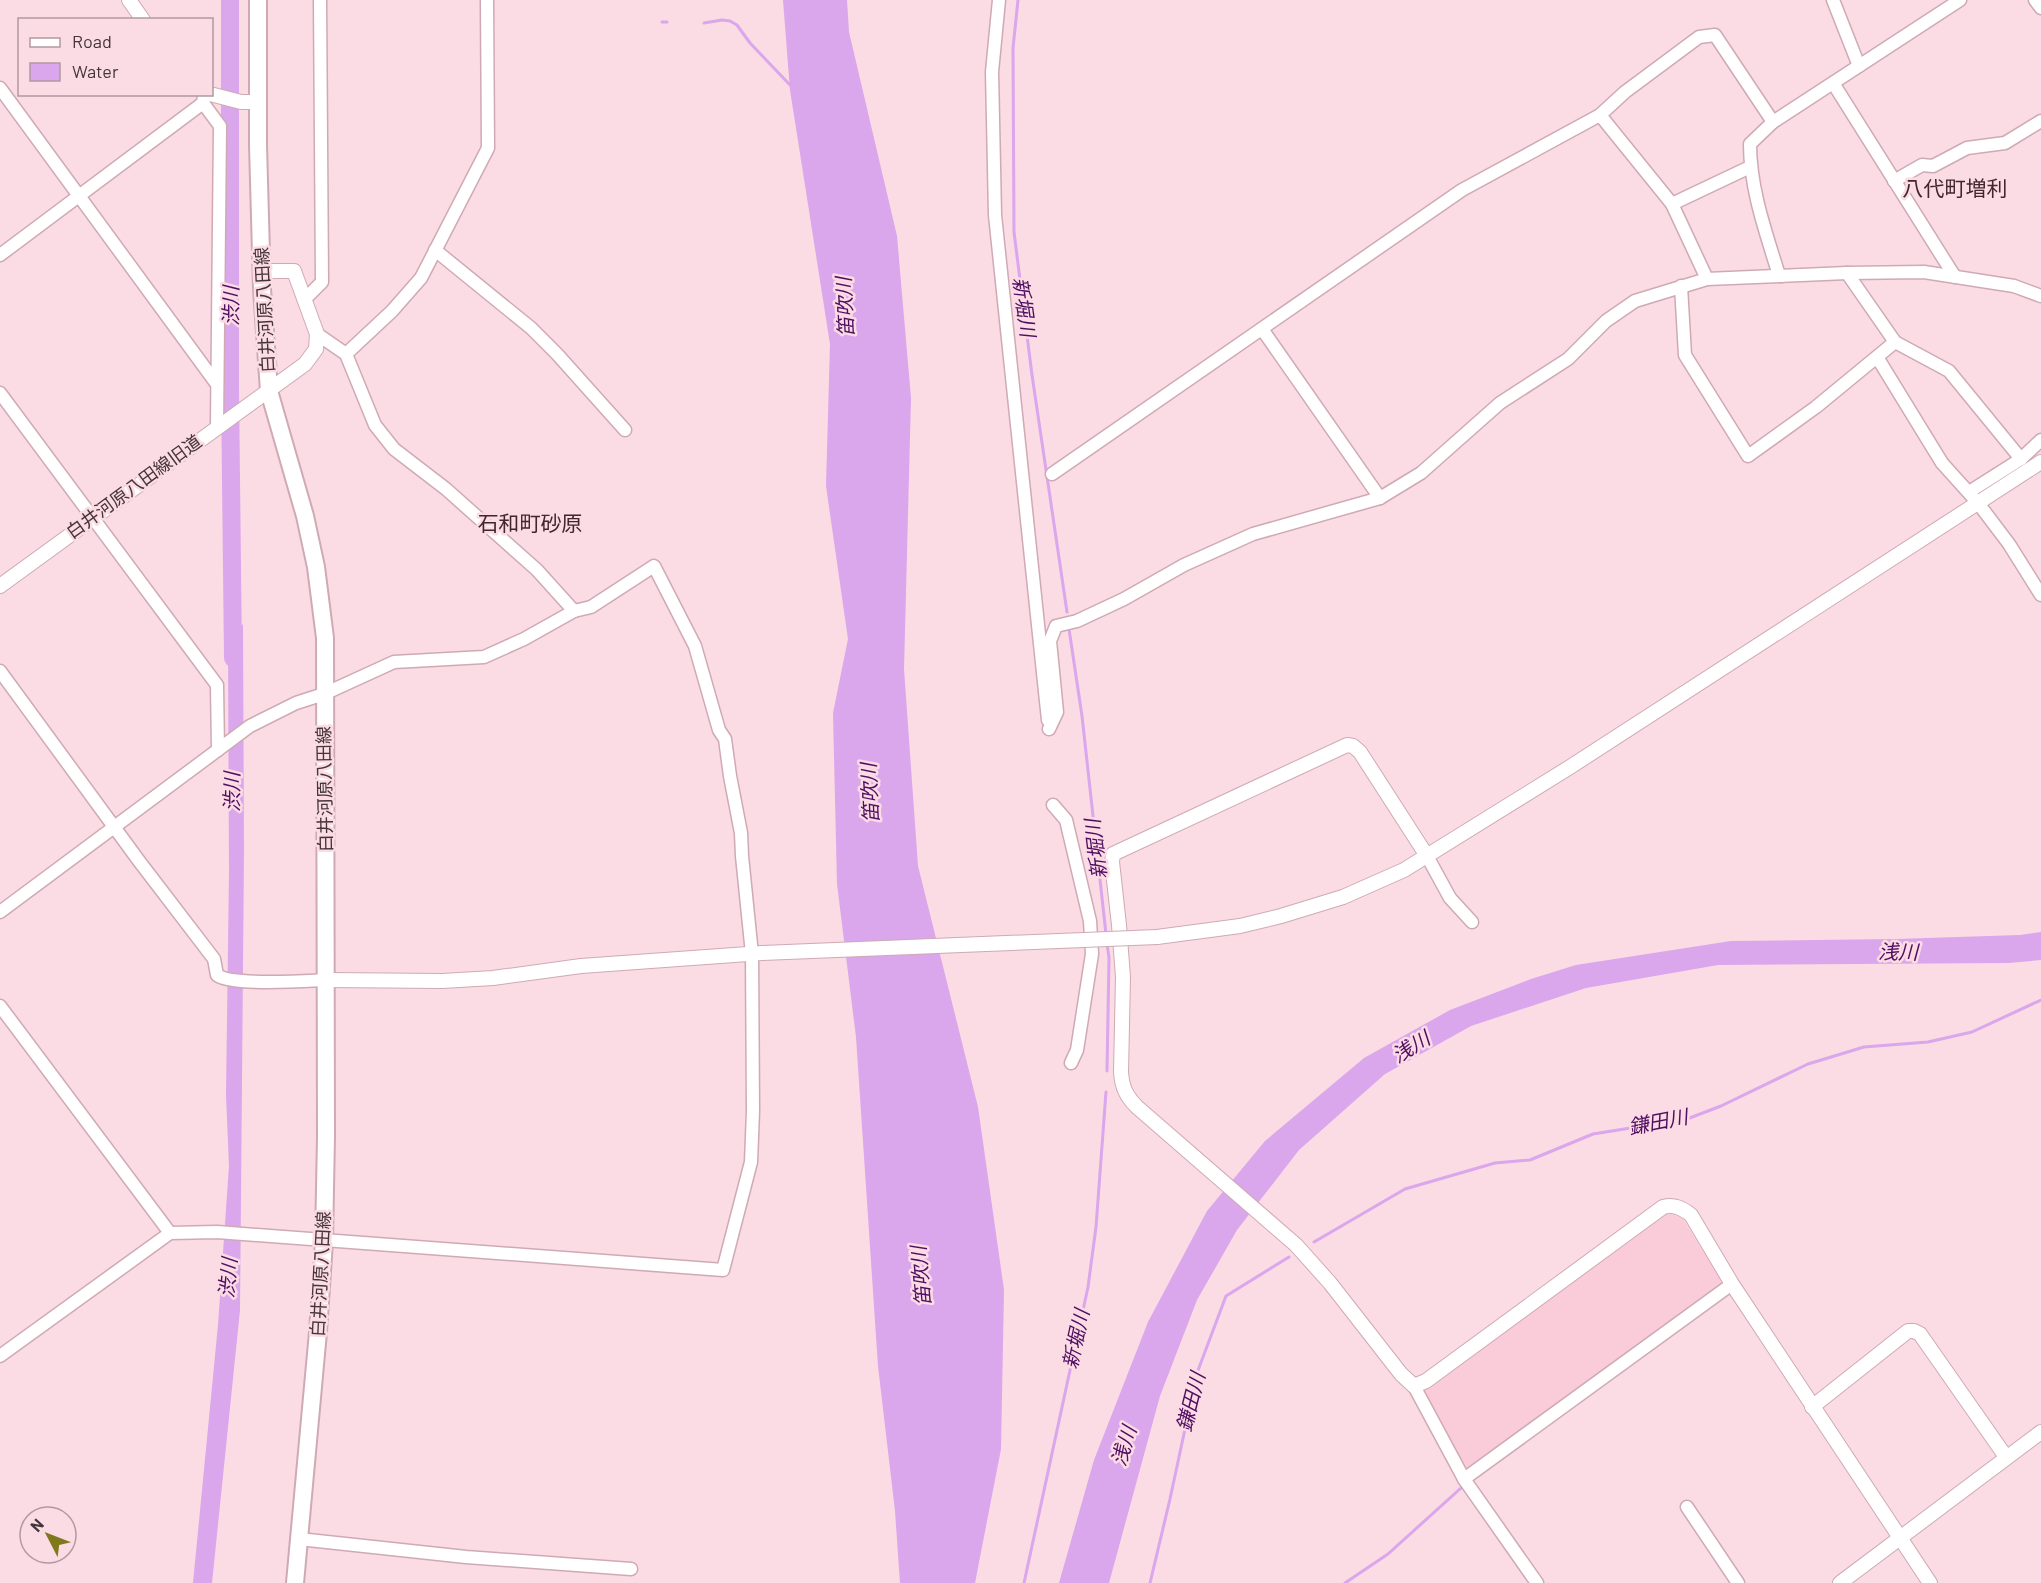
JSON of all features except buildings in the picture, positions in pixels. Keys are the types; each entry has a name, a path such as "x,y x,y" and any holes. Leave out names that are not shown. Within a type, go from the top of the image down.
{"main road":[{"name":"白井河原八田線","path":"258,0 250,102 269,391 305,516 316,567 325,638 324,1241 295,1583"}],"street":[{"path":"129,0 142,18"},
{"path":"305,299 322,282 320,0"},
{"path":"346,354 392,311 421,278 488,148 487,0"},
{"path":"999,0 992,72 995,215 1048,724 1057,712 1050,641 1056,626 1077,621 1124,599 1184,565 1253,534 1380,498 1421,473 1500,403 1568,359 1606,321 1635,301 1707,279 1924,272 2014,286 2041,296"},
{"path":"1833,0 1859,66"},
{"path":"1781,276 1761,220 1750,167 1750,144 1773,122 1960,0"},
{"path":"2034,0 2041,8"},
{"path":"1053,474 1462,190 1600,115 1625,92 1699,37 1714,35 1773,122"},
{"path":"1833,83 1955,277"},
{"path":"0,88 216,383"},
{"path":"208,97 220,126 216,383 219,425"},
{"path":"0,255 208,97 250,102"},
{"path":"1600,115 1672,204 1707,279"},
{"path":"1894,181 1922,165 1932,166 1967,148 2005,143 2041,121"},
{"path":"1672,204 1750,167"},
{"path":"435,250 531,328 625,430"},
{"path":"262,271 294,271 317,334 346,354 375,425 394,449 446,489 537,570 574,611"},
{"path":"1847,273 1895,342 1949,371 2021,459"},
{"path":"1681,286 1685,355 1748,456 1816,407 1895,342"},
{"path":"1262,329 1380,498"},
{"name":"白井河原八田線旧道","path":"0,586 305,364 316,349 317,334"},
{"path":"1877,357 1942,463 2009,544 2041,595"},
{"path":"0,393 218,685 221,747"},
{"path":"1973,498 2041,440"},
{"path":"0,670 138,861 214,959 217,975 222,979 442,981 493,978 581,966 757,953 1157,937 1240,926 1343,897 1375,884 1427,856 1973,498 2041,462"},
{"path":"0,912 250,726 296,703 324,694 394,662 484,657 524,639 574,611 591,606 654,566 685,624 698,656 719,730 725,739 741,833 742,856 757,953 751,1162 723,1270 217,1232 170,1233 0,1356"},
{"path":"1472,922 1450,898 1427,856 1360,752 1353,746 1347,745 1113,854 1123,977 1122,1084 1126,1093 1137,1107 1257,1209 1311,1261 1401,1374 1414,1386 1464,1479 1537,1583"},
{"path":"1053,805 1066,820 1090,921 1092,954 1077,1050 1071,1063"},
{"path":"0,1006 170,1233"},
{"path":"1414,1386 1426,1381 1663,1207 1677,1206 1691,1215 1732,1284 1930,1583"},
{"path":"1464,1479 1732,1284"},
{"path":"1812,1407 1908,1331 1914,1331 1920,1334 2006,1457"},
{"path":"1840,1583 2041,1432"},
{"path":"1687,1507 1738,1583"},
{"path":"299,1539 466,1557 631,1569"}],"shaded area":[{"path":"1666,1214 1681,1216 1724,1285 1467,1468 1422,1391"}],"water":[{"name":"笛吹川","path":"783,0 847,0 849,32 897,236 911,398 904,669 918,866 978,1107 1004,1290 1001,1449 975,1583 900,1583 895,1511 878,1366 856,1037 837,884 833,713 848,639 826,486 830,344 790,90"},
{"path":"243,624 244,851 240,1310 212,1583 193,1583 218,1325 229,1166 226,1095 229,872 228,640"},
{"name":"浅川","path":"2041,932 2041,960 2009,963 1718,965 1586,988 1471,1026 1385,1074 1299,1150 1237,1230 1197,1300 1160,1396 1109,1583 1059,1583 1094,1460 1148,1322 1207,1211 1265,1141 1364,1058 1450,1010 1531,979 1576,965 1731,941 1896,939 2020,935"}],"waterway":[{"name":"渋川","path":"230,0 233,658"},
{"name":"新堀川","path":"1018,0 1013,48 1014,232 1032,375 1067,612"},
{"path":"704,23 722,20 737,25 750,43 792,87"},
{"path":"662,22 667,22"},
{"name":"新堀川","path":"1069,629 1082,716 1106,934"},
{"name":"新堀川","path":"1107,943 1109,958 1107,1071"},
{"name":"鎌田川","path":"1314,1242 1405,1189 1495,1163 1530,1160 1593,1134 1687,1119 1721,1106 1808,1064 1864,1047 1928,1042 1972,1032 2041,1000"},
{"name":"新堀川","path":"1024,1583 1088,1287 1096,1227 1106,1092"},
{"name":"鎌田川","path":"1150,1583 1197,1373 1226,1296 1289,1257"},
{"path":"1345,1583 1388,1554 1461,1488"}],"district":[{"name":"八代町増利","path":"1955,189"},
{"name":"石和町砂原","path":"530,524"}]}
